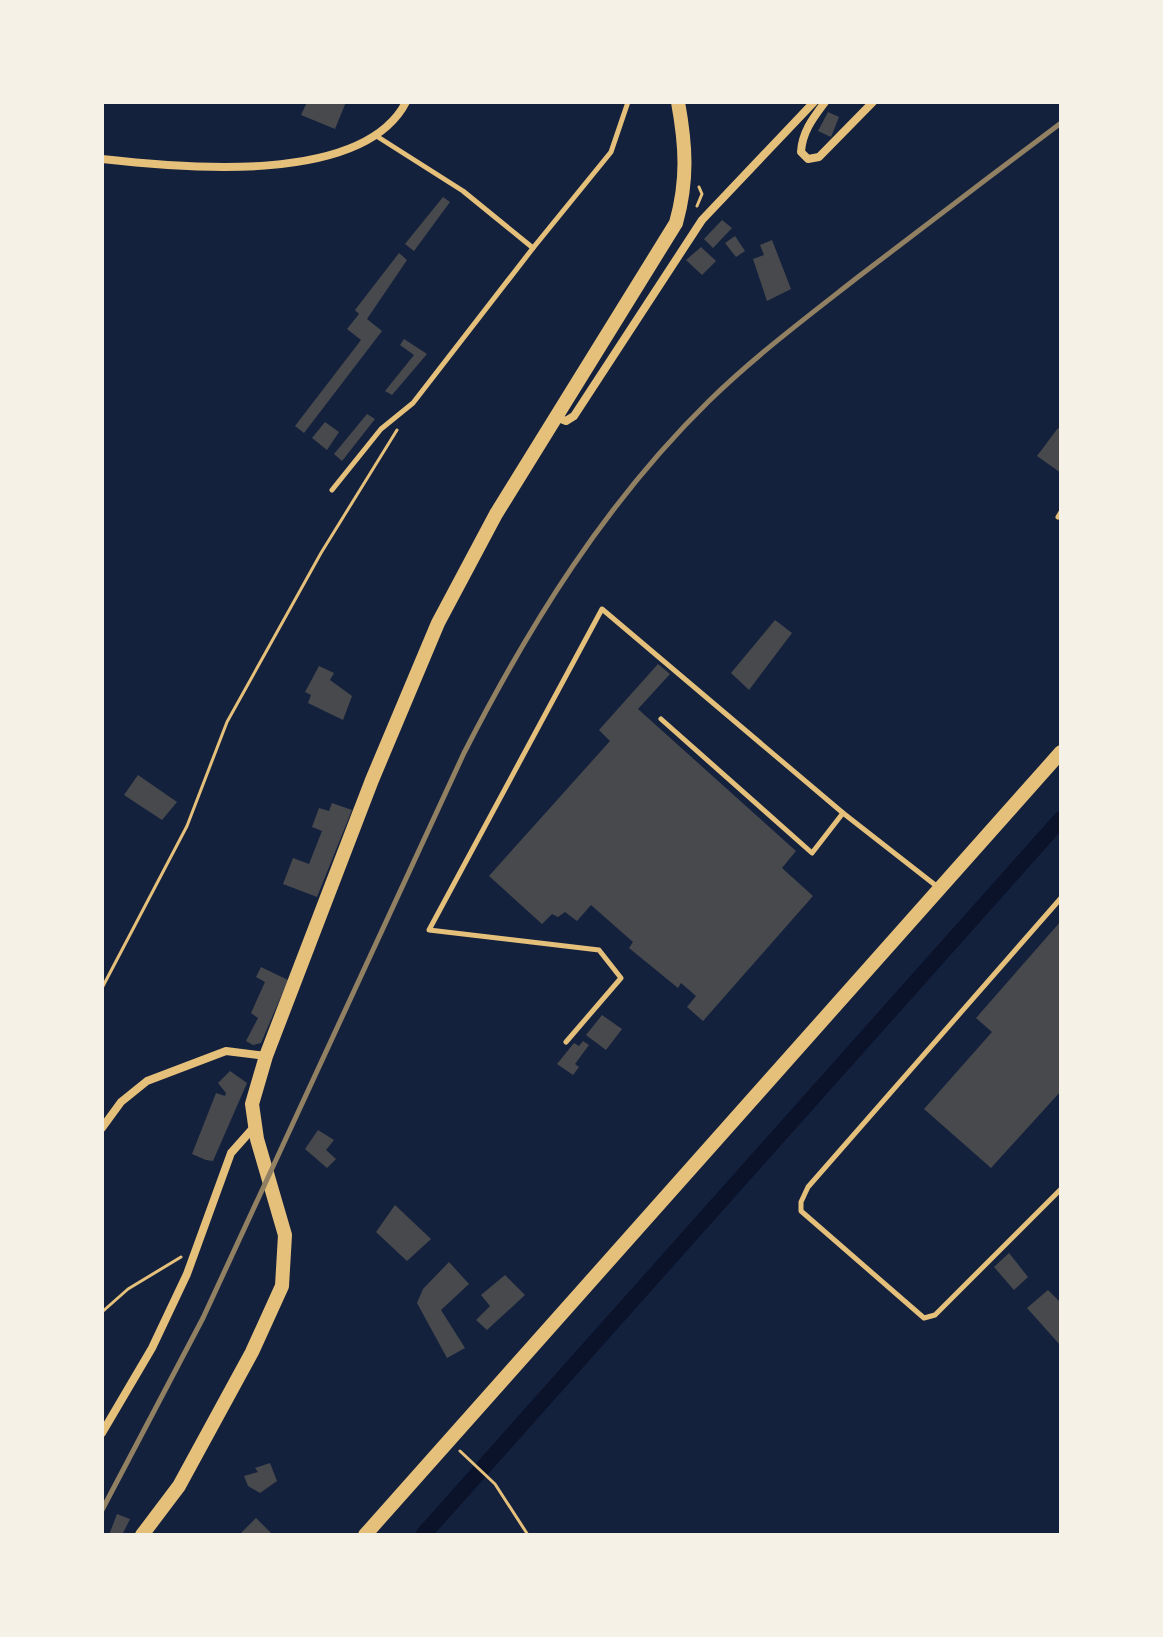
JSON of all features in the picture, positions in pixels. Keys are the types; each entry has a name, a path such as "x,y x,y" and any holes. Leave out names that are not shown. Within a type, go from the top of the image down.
{"main road":[{"path":"142,1535 179,1486 252,1352 282,1286 285,1235 256,1132 252,1104 266,1056 372,780 438,623 496,514 676,223 686,188 687,163 678,102"},
{"path":"365,1535 1061,752"}],"street":[{"path":"102,159 191,169 306,161 378,137 406,102"},
{"path":"556,417 566,421 574,416 702,220 814,102"},
{"path":"825,102 801,141 801,152 808,159 819,157 873,102"},
{"path":"102,1128 121,1102 147,1081 226,1051 266,1056"},
{"path":"102,1433 152,1348 195,1249 231,1153 256,1132"}],"lane":[{"path":"332,490 381,429 406,409 611,152 628,102"},
{"path":"378,137 463,191 533,248"},
{"path":"566,1042 621,978 599,950 429,930 602,609 843,813 940,889"},
{"path":"661,719 812,853 843,813"},
{"path":"1061,898 808,1187 801,1202 801,1211 924,1318 935,1315 1061,1189"}],"path":[{"path":"102,988 187,826 227,722 321,553 391,444 406,409"},
{"path":"102,1312 128,1289 195,1249"},
{"path":"461,1453 495,1484 528,1535"}],"building":[{"path":"307,102 346,102 335,129 301,115"},
{"path":"828,112 839,117 831,137 818,131"},
{"path":"443,197 450,202 414,251 405,244"},
{"path":"722,220 732,228 713,248 704,239"},
{"path":"735,236 745,251 736,257 725,243"},
{"path":"772,240 791,289 767,301 753,259 764,255 760,245"},
{"path":"701,247 716,261 702,275 686,260"},
{"path":"399,253 407,260 367,319 382,331 304,433 295,426 361,340 347,329 359,314 355,310"},
{"path":"404,339 427,354 392,395 385,391 414,355 400,345"},
{"path":"367,414 375,419 342,461 334,454"},
{"path":"325,422 339,432 327,450 312,438"},
{"path":"1058,428 1061,430 1061,473 1037,456"},
{"path":"775,620 792,633 749,690 731,673"},
{"path":"658,664 670,674 638,709 796,851 782,868 813,896 703,1021 687,1007 696,996 681,983 678,988 629,948 633,942 591,905 577,921 565,912 558,917 552,914 542,924 489,876 610,741 599,730"},
{"path":"319,666 334,673 330,680 352,696 343,720 308,703 311,695 305,692"},
{"path":"138,775 177,802 162,820 124,795"},
{"path":"332,803 352,810 317,897 283,884 293,858 309,864 322,831 312,827 319,808 329,811"},
{"path":"1061,921 1061,1091 991,1168 924,1109 992,1032 976,1018"},
{"path":"261,967 288,980 261,1043 253,1045 246,1041 258,1018 251,1013 265,982 256,977"},
{"path":"602,1015 622,1029 606,1050 586,1035"},
{"path":"583,1041 589,1045 575,1064 579,1067 573,1075 557,1064 574,1043 579,1046"},
{"path":"230,1071 247,1083 213,1161 206,1160 192,1154 216,1093 225,1096 218,1083"},
{"path":"318,1130 334,1140 326,1150 336,1159 327,1168 305,1149"},
{"path":"395,1205 431,1239 407,1261 376,1232"},
{"path":"1009,1253 1028,1277 1014,1290 994,1267"},
{"path":"449,1262 469,1284 441,1310 465,1348 447,1358 417,1303 423,1289"},
{"path":"505,1275 525,1295 487,1330 476,1320 490,1306 481,1295"},
{"path":"1048,1290 1061,1303 1061,1346 1027,1308"},
{"path":"270,1463 277,1481 260,1493 248,1486 244,1476 258,1472 255,1468"},
{"path":"117,1514 130,1519 122,1535 109,1535"},
{"path":"256,1518 273,1535 239,1535"}],"waterway":[{"path":"423,1535 1061,819"}],"railway":[{"path":"102,1510 203,1318 464,753 516,658 572,567 636,481 671,440 727,384 820,307 1061,123"}]}
